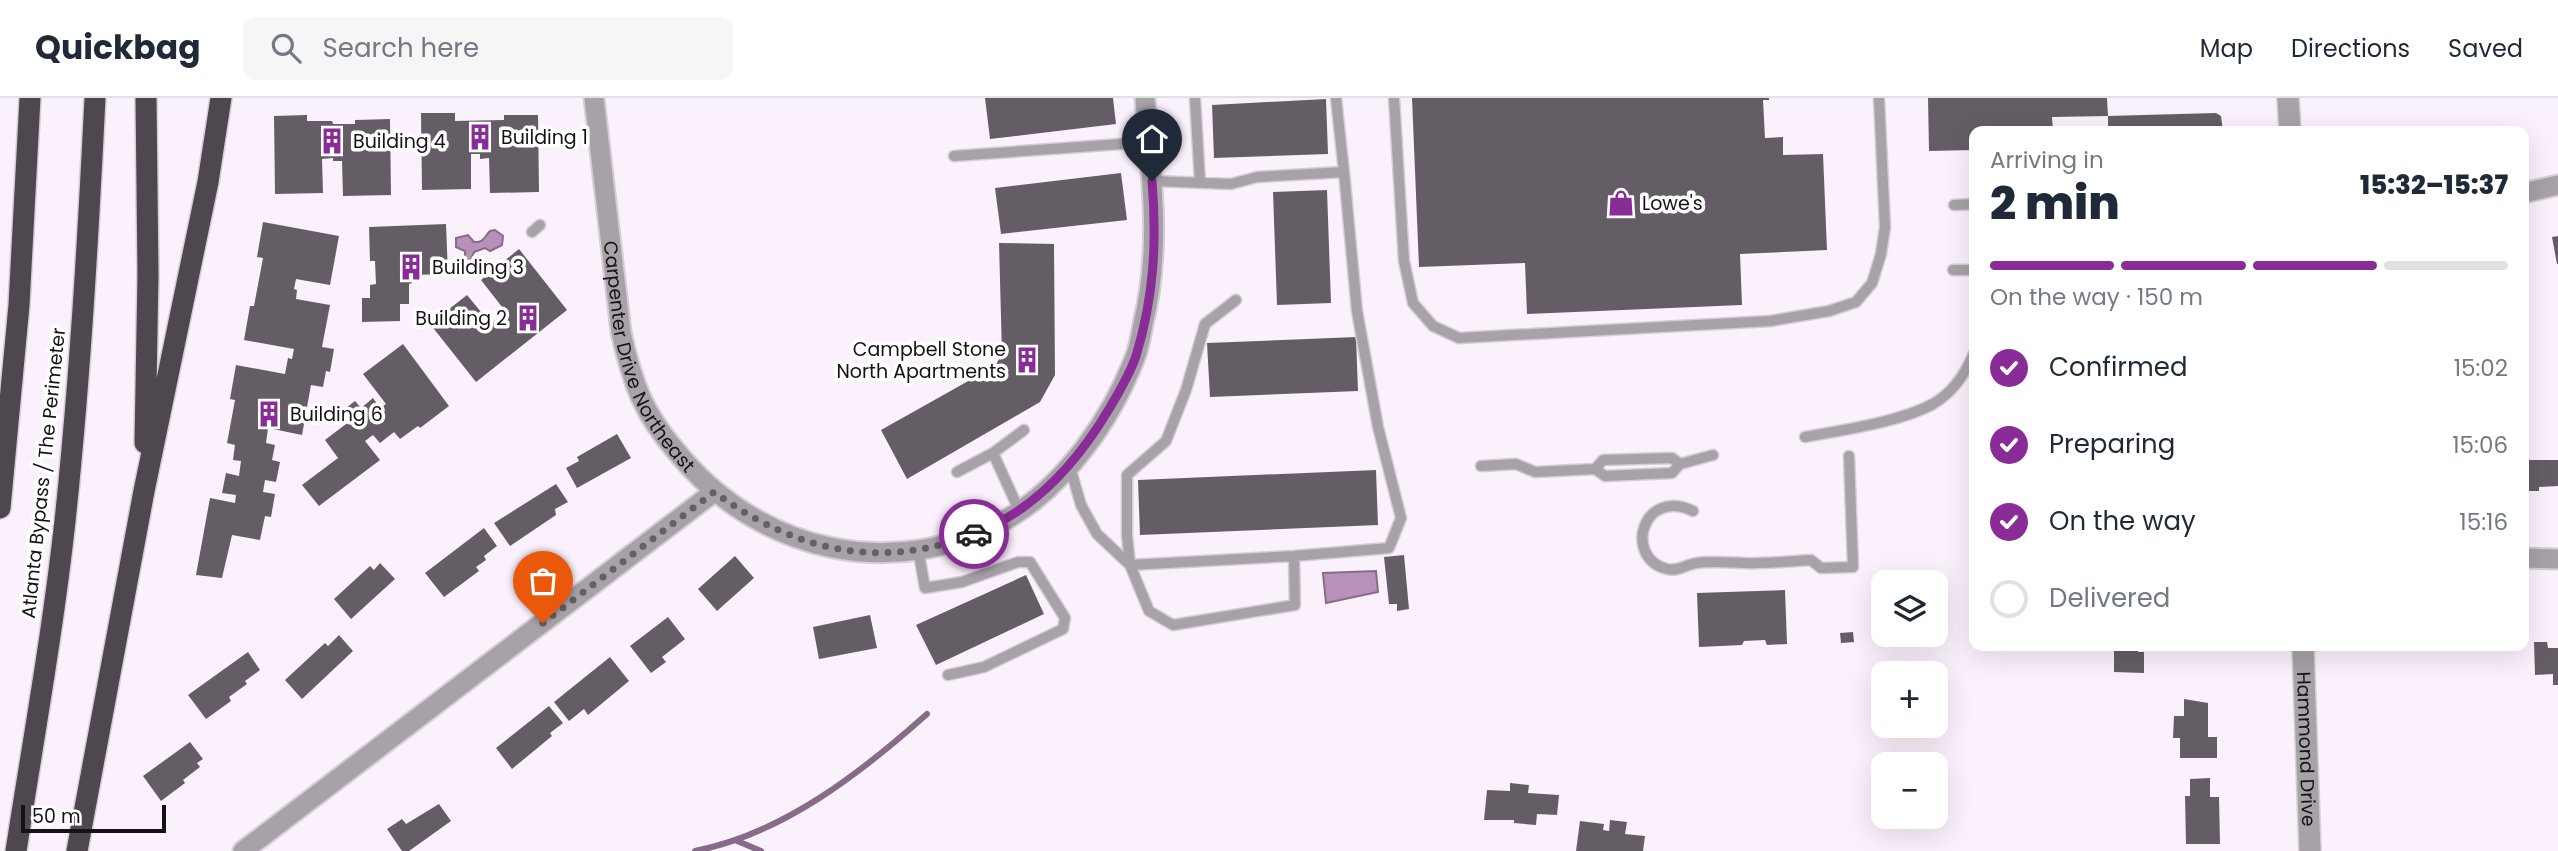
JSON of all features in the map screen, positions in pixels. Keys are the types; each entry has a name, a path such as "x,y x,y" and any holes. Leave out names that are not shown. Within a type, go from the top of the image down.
{"highway":[{"name":"Atlanta Bypass / The Perimeter","path":"0,508 19,305 30,98"},
{"name":"Atlanta Bypass / The Perimeter","path":"16,851 65,522 83,307 95,98"},
{"path":"144,491 148,275 146,98"},
{"path":"77,851 144,491 208,182 221,98"}],"street":[{"name":"Carpenter Drive Northeast","path":"594,98 607,188 621,332 628,365 642,400 660,432 689,468 714,492 743,513 799,540 859,552 918,549 956,541 985,530 1037,498 1069,465 1100,424 1120,391 1135,358 1150,296 1156,233 1145,98"},
{"path":"2288,98 2290,126"},
{"path":"2529,193 2558,185"},
{"path":"243,851 714,492"},
{"path":"2529,558 2558,559"},
{"name":"Hammond Drive","path":"2303,651 2310,851"}],"lane":[{"path":"1195,98 1200,182"},
{"path":"1069,465 1081,505 1097,534 1130,565 1389,548 1401,518 1378,427 1357,310 1336,98"},
{"path":"1394,98 1404,261 1413,303 1433,326 1459,338 1770,321 1829,312 1856,302 1872,283 1885,228 1879,98"},
{"path":"954,156 1149,142"},
{"path":"1152,181 1231,184 1257,177 1344,172"},
{"path":"1954,205 1969,204"},
{"path":"1953,270 1969,270"},
{"path":"1236,300 1205,324 1186,390 1166,441 1127,475 1130,565 1149,611 1173,625 1295,605 1294,556"},
{"path":"1805,437 1865,426 1933,404 1958,383 1969,362"},
{"path":"957,472 993,453 1024,430"},
{"path":"993,453 1019,510"},
{"path":"1481,466 1516,464 1535,471 1595,469 1605,476 1672,473 1680,464 1713,455"},
{"path":"1693,511 1672,505 1661,508 1645,523 1642,544 1654,563 1674,570 1695,563 1811,560 1821,568 1853,566 1849,456"},
{"path":"1595,469 1603,460 1672,458 1680,464"},
{"path":"918,549 925,589 962,582 1018,562 1030,562 1065,618 1063,629 984,667 948,675"}],"shaded area":[{"path":"495,230 503,236 502,245 490,251 485,248 474,252 469,264 465,261 465,251 456,247 456,238 468,235 474,242 480,242 490,231"},
{"path":"1376,571 1378,592 1326,603 1323,573"}],"building":[{"path":"985,98 1113,98 1116,124 990,139"},
{"name":"Lowe's","path":"1412,98 1769,98 1763,100 1765,138 1783,137 1783,155 1823,154 1827,250 1740,254 1742,305 1527,314 1525,263 1419,267"},
{"path":"1928,98 2107,98 2108,116 2052,117 2053,126 1969,126 1969,150 1929,151"},
{"path":"1326,99 1328,154 1214,158 1212,105"},
{"name":"Building 1","path":"421,113 455,113 455,121 504,120 504,115 538,115 539,192 490,193 489,158 480,159 480,154 471,154 471,189 422,190"},
{"path":"2216,113 2221,116 2222,126 2108,126 2108,116"},
{"name":"Building 4","path":"307,115 307,121 332,121 333,124 390,119 391,195 343,196 342,161 333,161 333,158 322,159 323,193 275,194 274,116"},
{"path":"1121,173 1127,220 1001,234 995,188"},
{"path":"1327,190 1331,303 1277,305 1273,192"},
{"name":"Building 6","path":"263,222 339,236 330,285 296,279 294,289 297,290 296,299 330,305 322,347 334,349 330,372 326,371 323,387 311,385 302,435 268,428 266,443 275,445 272,460 280,462 276,482 265,480 263,492 275,494 271,517 265,516 260,540 232,535 222,578 196,575 210,498 235,503 236,495 222,493 226,473 239,476 241,461 233,460 235,445 227,443 235,400 230,399 236,365 285,374 288,358 292,359 294,349 244,340 263,258 257,257"},
{"name":"Building 3","path":"446,224 448,274 412,275 409,304 400,304 400,321 362,322 362,298 370,298 370,285 376,284 375,261 370,261 369,227"},
{"path":"2558,236 2558,264 2557,264 2552,237"},
{"name":"Campbell Stone North Apartments","path":"999,243 1054,244 1055,375 1040,402 907,479 881,430 995,366 1002,354"},
{"name":"Building 2","path":"519,249 567,310 476,382 430,324 467,295 491,324 506,312 481,280"},
{"path":"1356,337 1358,391 1210,397 1207,343"},
{"path":"403,344 449,406 400,439 394,432 380,443 373,435 365,441 380,460 319,506 302,485 338,458 325,440 346,424 338,414 355,401 361,408 373,398 380,408 386,404 363,374"},
{"path":"617,434 631,458 577,488 566,468 579,461 577,457"},
{"path":"2529,460 2558,460 2558,486 2539,487 2539,491 2529,491"},
{"path":"1376,470 1378,525 1140,535 1138,480"},
{"path":"556,484 568,502 555,509 556,515 510,546 494,523"},
{"path":"484,528 497,546 484,556 486,560 476,567 479,571 444,597 425,573"},
{"path":"1404,555 1409,609 1397,611 1397,604 1389,604 1384,557"},
{"path":"735,556 754,578 717,611 698,589"},
{"path":"380,563 395,579 351,619 334,599 370,566 374,570"},
{"path":"1026,575 1044,614 936,665 916,625"},
{"path":"1785,590 1787,644 1767,645 1765,640 1744,641 1742,645 1699,647 1697,593"},
{"path":"870,615 877,648 819,659 813,627"},
{"path":"668,617 685,639 662,657 666,662 651,673 630,646"},
{"path":"1853,632 1854,642 1841,643 1840,633"},
{"path":"339,635 353,651 302,699 285,680 325,643 328,646"},
{"path":"2534,642 2547,642 2548,648 2558,648 2558,685 2553,685 2553,674 2535,675"},
{"path":"2114,651 2144,652 2144,673 2114,672"},
{"path":"248,652 260,670 229,697 231,701 206,719 188,695"},
{"path":"610,657 629,681 588,715 584,709 569,721 554,702"},
{"path":"2184,699 2208,703 2208,737 2217,737 2217,758 2180,758 2180,738 2173,738 2174,716 2184,716"},
{"path":"549,706 563,723 550,733 552,736 512,769 496,748"},
{"path":"190,742 203,759 197,763 200,767 183,780 185,783 161,801 143,776"},
{"path":"2210,778 2210,797 2219,797 2220,844 2186,844 2185,796 2190,796 2190,779"},
{"path":"1510,783 1529,785 1528,793 1559,795 1557,815 1537,814 1536,825 1514,823 1514,820 1484,820 1487,790 1510,791"},
{"path":"439,804 451,821 409,851 402,851 387,829 402,819 406,824"},
{"path":"1610,820 1627,822 1625,834 1645,836 1643,851 1576,851 1580,821 1604,824 1603,830 1609,831"}],"waterway":[{"path":"695,851 728,843 759,831 820,798 876,757 927,714"},
{"path":"735,840 761,851"}],"way so far":[{"path":"543,623 714,492 770,528 829,548 890,552 926,548 974,534"}],"place":[{"name":"Building 1","path":"480,137"},
{"name":"Building 4","path":"332,141"},
{"name":"Lowe's","path":"1621,203"},
{"name":"Building 3","path":"411,267"},
{"name":"Building 2","path":"528,318"},
{"name":"Campbell Stone North Apartments","path":"1027,360"},
{"name":"Building 6","path":"269,414"}],"route":[{"path":"974,534 1012,516 1053,483 1078,455 1120,391 1135,358 1150,296 1156,233 1152,181"}]}
